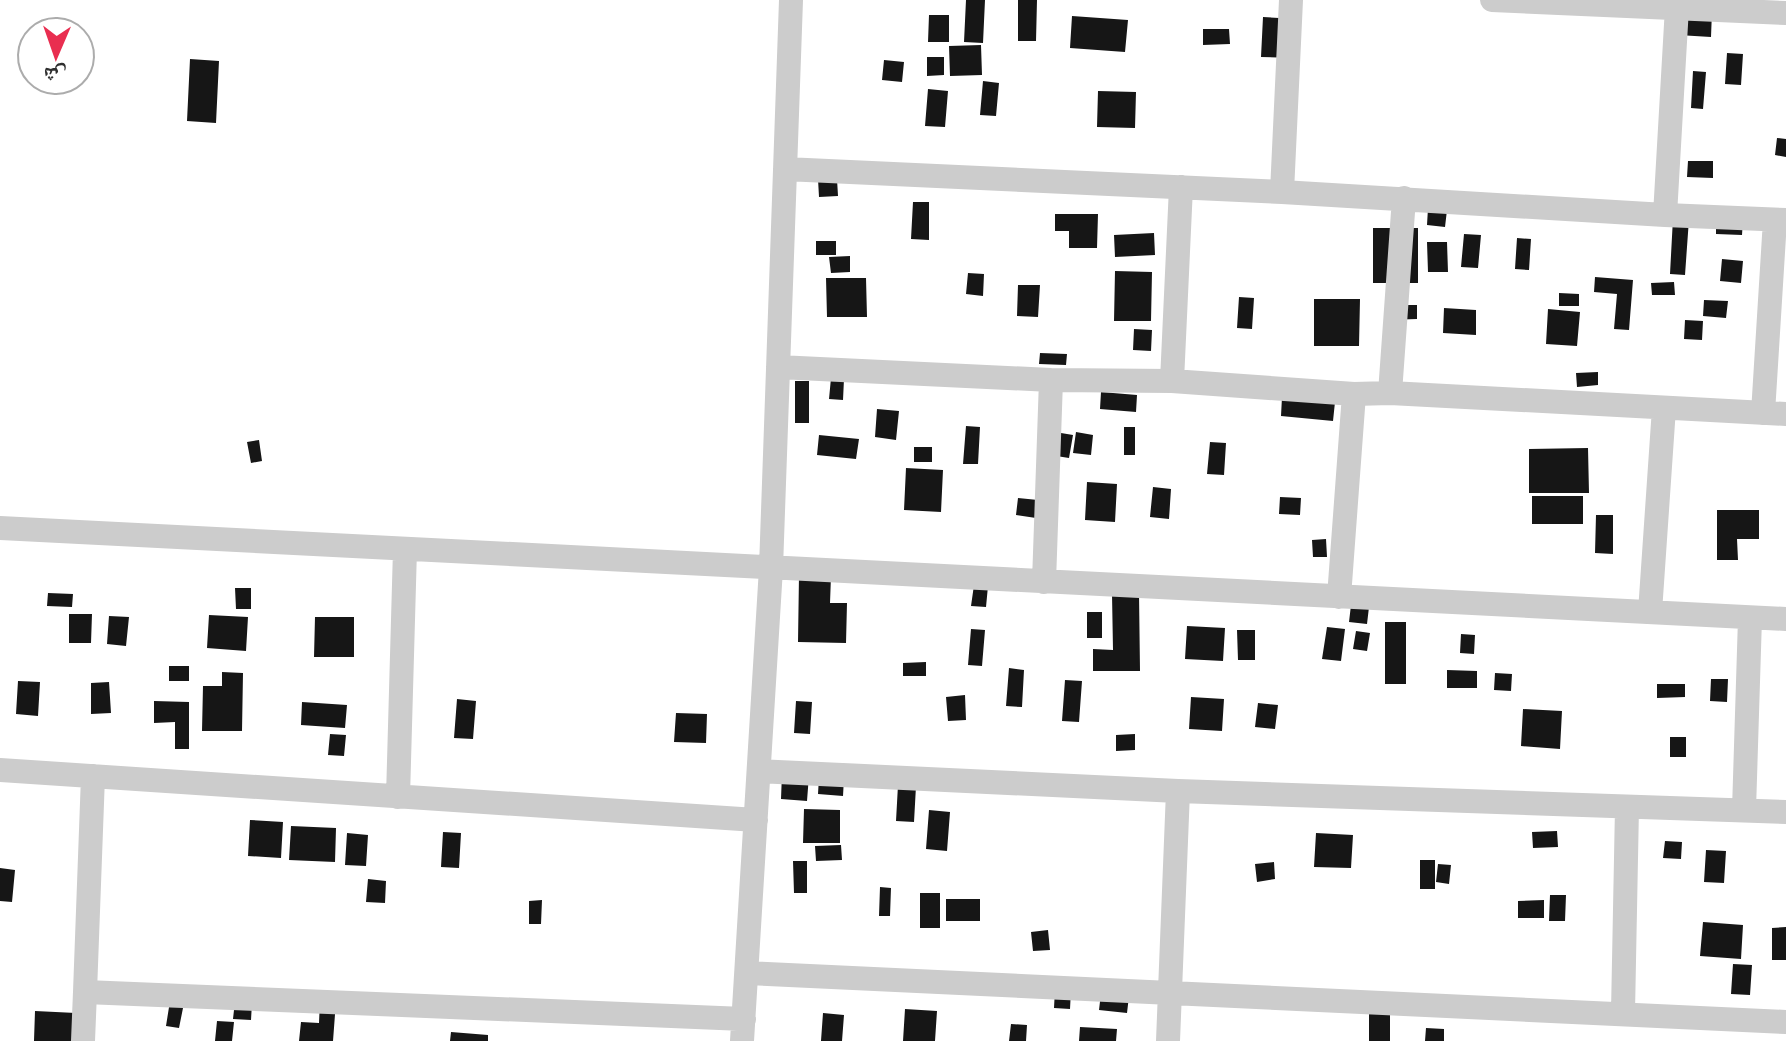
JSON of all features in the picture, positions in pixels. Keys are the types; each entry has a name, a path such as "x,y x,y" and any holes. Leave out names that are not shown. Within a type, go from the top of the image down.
{"street":[{"path":"85,992 743,1030 771,568 791,0"},
{"path":"1282,192 1291,0"},
{"path":"1492,0 1778,8"},
{"path":"1665,215 1677,7"},
{"path":"778,367 1051,380 1172,381 1354,394 1390,393 1775,414 1780,220 1404,198 785,169"},
{"path":"1172,381 1181,187"},
{"path":"1390,393 1404,198"},
{"path":"1044,582 1051,380"},
{"path":"1339,597 1354,394"},
{"path":"1650,612 1664,408"},
{"path":"0,528 1786,619"},
{"path":"398,797 405,549"},
{"path":"1744,810 1750,618"},
{"path":"0,770 756,820"},
{"path":"759,771 1178,791 1786,812"},
{"path":"83,1041 93,776"},
{"path":"1168,1041 1178,791"},
{"path":"1623,1012 1627,807"},
{"path":"747,973 1623,1012 1730,1030 1786,1022"}],"building":[{"path":"966,0 985,0 983,43 964,42"},
{"path":"1018,0 1037,0 1036,41 1018,41"},
{"path":"1680,9 1712,11 1711,37 1678,35"},
{"path":"929,15 949,15 949,42 928,42"},
{"path":"1072,16 1128,20 1125,52 1070,48"},
{"path":"1263,17 1297,19 1295,58 1261,57"},
{"path":"1203,29 1229,29 1230,44 1203,45"},
{"path":"981,45 982,75 950,76 949,46"},
{"path":"1727,53 1743,54 1741,85 1725,84"},
{"path":"927,57 944,57 944,75 927,76"},
{"path":"190,59 219,61 216,123 187,121"},
{"path":"884,60 904,62 902,82 882,80"},
{"path":"1693,71 1706,72 1703,109 1691,108"},
{"path":"983,81 999,83 996,116 980,115"},
{"path":"928,89 948,91 945,127 925,126"},
{"path":"1098,91 1136,92 1135,128 1097,127"},
{"path":"1777,138 1786,139 1786,157 1775,155"},
{"path":"1688,161 1713,161 1713,178 1687,177"},
{"path":"818,179 837,179 838,196 819,197"},
{"path":"913,202 929,202 929,240 911,239"},
{"path":"1428,208 1447,210 1445,227 1427,225"},
{"path":"1055,214 1098,214 1097,248 1069,248 1069,231 1055,231"},
{"path":"1673,218 1689,219 1685,275 1670,274"},
{"path":"1716,218 1743,219 1742,235 1716,234"},
{"path":"1373,228 1418,228 1418,283 1373,283"},
{"path":"1154,233 1155,255 1115,257 1114,235"},
{"path":"1464,234 1481,235 1478,268 1461,267"},
{"path":"1517,238 1531,239 1529,270 1515,269"},
{"path":"816,241 836,241 836,255 816,255"},
{"path":"1427,242 1447,242 1448,272 1428,272"},
{"path":"850,256 850,272 831,273 829,257"},
{"path":"1722,259 1743,261 1741,283 1720,281"},
{"path":"1115,271 1152,272 1151,321 1114,321"},
{"path":"968,273 984,274 983,296 966,294"},
{"path":"1595,277 1633,280 1629,330 1614,329 1617,294 1594,292"},
{"path":"826,278 866,278 867,317 827,317"},
{"path":"1674,282 1675,295 1652,295 1651,283"},
{"path":"1018,285 1040,285 1038,317 1017,316"},
{"path":"1559,293 1579,294 1579,306 1559,306"},
{"path":"1239,297 1254,298 1252,329 1237,328"},
{"path":"1314,299 1360,299 1359,346 1314,346"},
{"path":"1704,300 1728,301 1726,318 1703,316"},
{"path":"1386,305 1417,305 1417,319 1387,320"},
{"path":"1444,308 1476,310 1476,335 1443,333"},
{"path":"1548,309 1580,312 1577,346 1546,344"},
{"path":"1685,320 1703,321 1702,340 1684,339"},
{"path":"1134,329 1152,330 1151,351 1133,350"},
{"path":"1040,353 1067,354 1066,365 1039,364"},
{"path":"1598,372 1598,385 1577,387 1576,373"},
{"path":"831,378 844,379 843,400 829,399"},
{"path":"795,381 809,381 809,423 795,423"},
{"path":"1101,392 1137,395 1136,412 1100,409"},
{"path":"1282,397 1335,402 1333,421 1281,416"},
{"path":"877,409 899,411 896,440 875,437"},
{"path":"966,426 980,427 978,464 963,464"},
{"path":"1124,427 1135,427 1135,455 1124,455"},
{"path":"1055,432 1073,435 1069,458 1050,455"},
{"path":"1076,432 1093,435 1091,455 1073,453"},
{"path":"819,435 859,439 856,459 817,455"},
{"path":"259,440 262,461 251,463 247,442"},
{"path":"1210,442 1226,443 1224,475 1207,474"},
{"path":"914,447 932,447 932,462 914,462"},
{"path":"1588,448 1589,493 1529,493 1529,449"},
{"path":"906,468 943,470 941,512 904,510"},
{"path":"1087,482 1117,484 1115,522 1085,520"},
{"path":"1153,487 1171,489 1169,519 1150,517"},
{"path":"1532,496 1583,496 1583,524 1532,524"},
{"path":"1280,497 1301,498 1300,515 1279,514"},
{"path":"1018,498 1038,500 1036,518 1016,515"},
{"path":"1717,510 1759,510 1759,539 1737,539 1738,560 1717,560"},
{"path":"1596,515 1613,515 1613,554 1595,553"},
{"path":"1326,539 1327,557 1313,557 1312,540"},
{"path":"799,575 831,576 830,603 847,603 846,643 798,642"},
{"path":"974,585 988,586 986,607 971,606"},
{"path":"235,588 251,588 251,609 236,609"},
{"path":"48,593 73,594 72,607 47,606"},
{"path":"1139,593 1140,671 1093,671 1093,649 1113,650 1112,594"},
{"path":"1351,605 1369,607 1367,624 1349,622"},
{"path":"1087,612 1102,612 1102,638 1087,638"},
{"path":"69,614 92,614 91,643 69,643"},
{"path":"209,615 248,617 246,651 207,648"},
{"path":"109,616 129,617 126,646 107,644"},
{"path":"315,617 354,617 354,657 314,657"},
{"path":"1385,622 1406,622 1406,684 1385,684"},
{"path":"1187,626 1225,628 1223,661 1185,659"},
{"path":"1327,627 1345,629 1341,661 1322,659"},
{"path":"971,629 985,630 982,666 968,665"},
{"path":"1237,630 1255,630 1255,660 1238,660"},
{"path":"1356,631 1370,633 1367,651 1353,649"},
{"path":"1461,634 1475,635 1474,654 1460,653"},
{"path":"926,662 926,676 903,676 903,663"},
{"path":"169,666 189,666 189,681 169,681"},
{"path":"1009,668 1024,670 1022,707 1006,706"},
{"path":"1447,670 1477,671 1477,688 1447,688"},
{"path":"222,672 243,673 242,731 202,731 203,686 222,686"},
{"path":"1495,673 1512,674 1511,691 1494,690"},
{"path":"1711,679 1728,679 1727,702 1710,701"},
{"path":"1065,680 1082,681 1079,722 1062,721"},
{"path":"18,681 40,682 38,716 16,714"},
{"path":"109,682 111,713 91,714 91,683"},
{"path":"1657,684 1685,684 1685,697 1657,698"},
{"path":"965,695 966,720 948,721 946,697"},
{"path":"1191,697 1224,699 1222,731 1189,729"},
{"path":"457,699 476,701 473,739 454,738"},
{"path":"154,701 189,702 189,749 175,749 175,722 154,723"},
{"path":"796,701 812,702 810,734 794,733"},
{"path":"302,702 347,705 345,728 301,725"},
{"path":"1258,703 1278,705 1275,729 1255,727"},
{"path":"1523,709 1562,711 1560,749 1521,746"},
{"path":"676,713 707,714 706,743 674,742"},
{"path":"330,734 346,735 344,756 328,755"},
{"path":"1135,734 1135,750 1116,751 1116,735"},
{"path":"1670,737 1686,737 1686,757 1670,757"},
{"path":"782,773 809,775 807,801 781,799"},
{"path":"819,777 844,778 843,796 818,794"},
{"path":"898,785 916,786 914,822 896,821"},
{"path":"804,809 840,810 840,843 803,843"},
{"path":"929,810 950,812 947,851 926,849"},
{"path":"250,820 283,822 281,858 248,856"},
{"path":"291,826 336,828 335,862 289,860"},
{"path":"1557,831 1558,847 1533,848 1532,832"},
{"path":"443,832 461,833 459,868 441,867"},
{"path":"347,833 368,835 366,866 345,865"},
{"path":"1316,833 1353,835 1351,868 1314,867"},
{"path":"1665,841 1682,842 1681,859 1663,858"},
{"path":"841,845 842,860 816,861 815,846"},
{"path":"1706,850 1726,851 1724,883 1704,882"},
{"path":"1420,860 1435,860 1435,889 1420,889"},
{"path":"793,861 807,861 807,893 794,893"},
{"path":"1274,862 1275,879 1257,882 1255,864"},
{"path":"1438,864 1451,865 1449,884 1436,882"},
{"path":"0,868 15,870 12,902 0,901"},
{"path":"368,879 386,881 385,903 366,902"},
{"path":"880,887 891,888 890,916 879,916"},
{"path":"920,893 940,893 940,928 920,928"},
{"path":"1550,895 1566,895 1565,921 1549,921"},
{"path":"946,899 980,899 980,921 946,921"},
{"path":"542,900 541,924 529,924 529,901"},
{"path":"1544,900 1544,918 1518,918 1518,901"},
{"path":"1703,922 1743,925 1741,959 1700,956"},
{"path":"1786,927 1786,960 1772,960 1772,928"},
{"path":"1048,930 1050,950 1033,951 1031,932"},
{"path":"1733,964 1752,965 1750,995 1731,994"},
{"path":"1055,989 1071,990 1070,1009 1054,1008"},
{"path":"1101,993 1129,996 1127,1013 1099,1010"},
{"path":"1369,995 1390,995 1390,1041 1369,1041"},
{"path":"320,1000 336,1001 333,1041 299,1041 301,1022 319,1023"},
{"path":"170,1001 184,1003 179,1028 166,1026"},
{"path":"235,1001 252,1003 251,1020 233,1019"},
{"path":"905,1009 937,1011 935,1041 903,1041"},
{"path":"35,1011 76,1013 75,1041 34,1041"},
{"path":"823,1013 844,1015 842,1041 821,1041"},
{"path":"217,1021 234,1022 232,1041 215,1041"},
{"path":"1011,1024 1027,1025 1026,1041 1009,1041"},
{"path":"1080,1027 1117,1029 1116,1041 1079,1041"},
{"path":"1426,1028 1444,1029 1444,1041 1425,1041"},
{"path":"451,1032 488,1035 488,1041 450,1041"}]}
